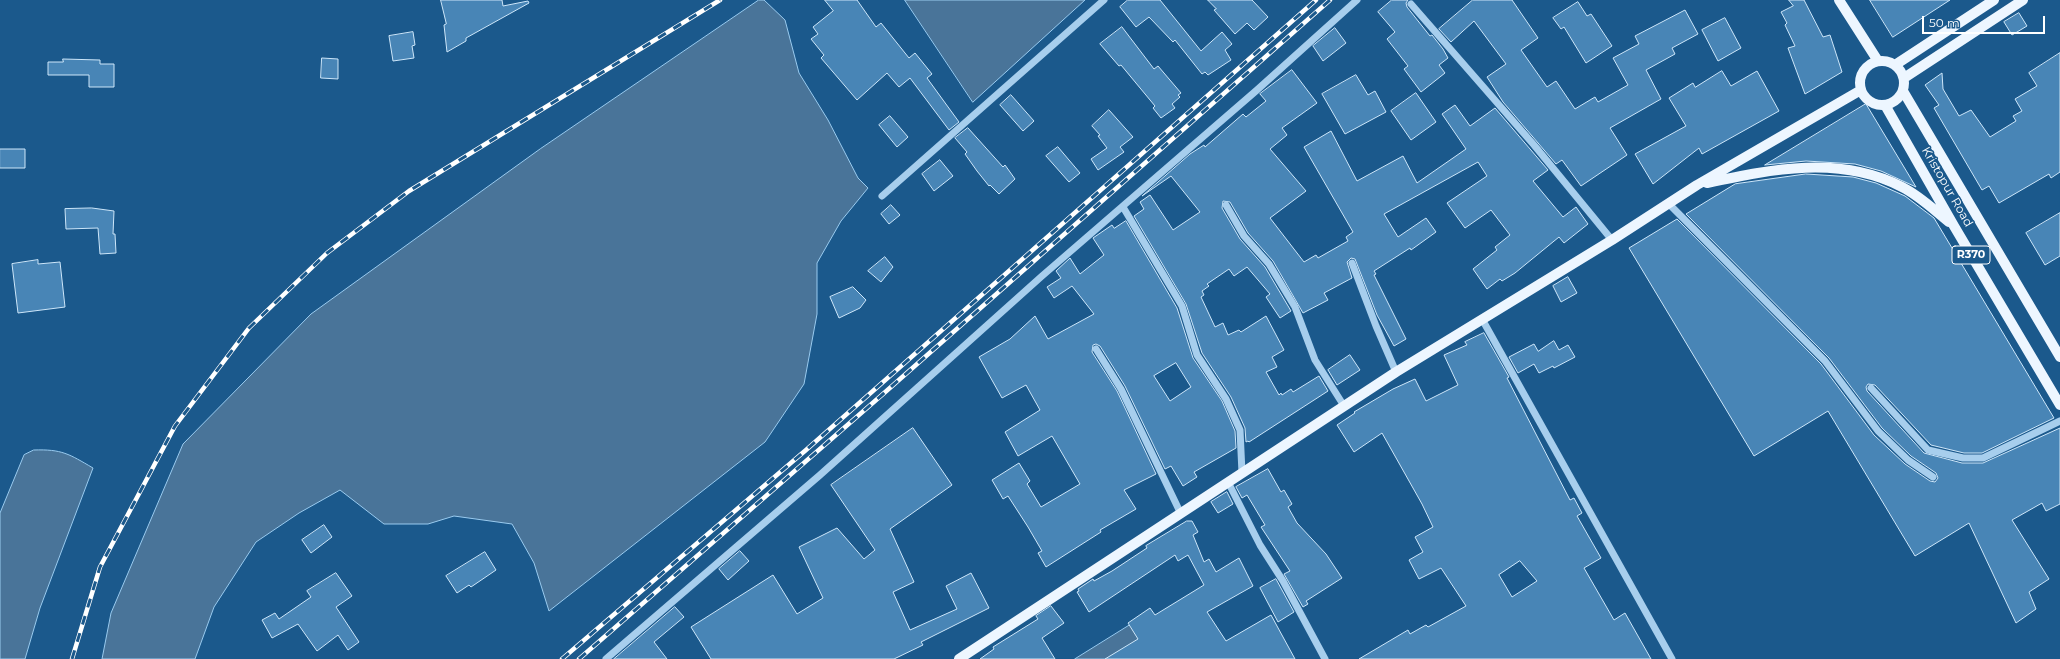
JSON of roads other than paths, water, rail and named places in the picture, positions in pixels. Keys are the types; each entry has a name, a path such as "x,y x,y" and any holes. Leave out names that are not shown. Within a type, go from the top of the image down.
{"main road":[{"path":"1839,0 1878,61"},
{"path":"1895,65 1994,0"},
{"path":"1904,78 2023,0"},
{"path":"1878,61 1884,61 1895,65 1904,78 1903,91 1896,101 1885,105 1870,102 1861,90 1861,75 1865,68 1878,61"},
{"path":"959,659 1396,372 1612,240 1697,185 1861,90"},
{"name":"Kristopur Road","path":"1903,91 2060,357"},
{"name":"Kristopur Road","path":"1885,105 1954,226 2060,405"},
{"path":"1697,185 1784,168 1804,167 1841,169 1874,176 1904,188 1919,197 1954,226"}],"street":[{"path":"882,196 1104,0"},
{"path":"606,659 820,475 1030,286 1357,0"},
{"path":"1411,4 1534,145 1612,240"},
{"path":"1668,203 1825,361 1878,430 1908,460 1933,477"},
{"path":"1226,205 1244,236 1269,264 1295,307 1315,360 1344,406"},
{"path":"1122,207 1182,306 1197,355 1226,399 1240,430 1242,474"},
{"path":"1352,263 1376,326 1396,372"},
{"path":"1482,319 1672,659"},
{"path":"1096,349 1121,389 1181,514"},
{"path":"1871,388 1907,429 1928,450 1963,458 1983,458 2060,421"},
{"path":"1228,482 1260,545 1283,581 1325,659"}],"water":[{"path":"759,0 764,0 785,20 799,73 828,120 858,178 868,188 841,221 817,263 817,314 804,384 765,442 549,611 534,563 512,524 454,516 428,524 384,524 340,490 299,513 256,542 214,607 195,659 102,659 111,613 183,444 311,314 540,149"},
{"path":"905,0 1085,0 973,102"},
{"path":"34,450 52,450 65,453 93,468 40,608 25,659 0,659 0,513 24,455"},
{"path":"1130,625 1177,659 1075,659"}],"railway":[{"path":"72,659 100,567 175,426 249,328 327,253 409,191 720,0"},
{"path":"562,659 806,450 1316,0"},
{"path":"579,659 883,394 1330,0"}]}
